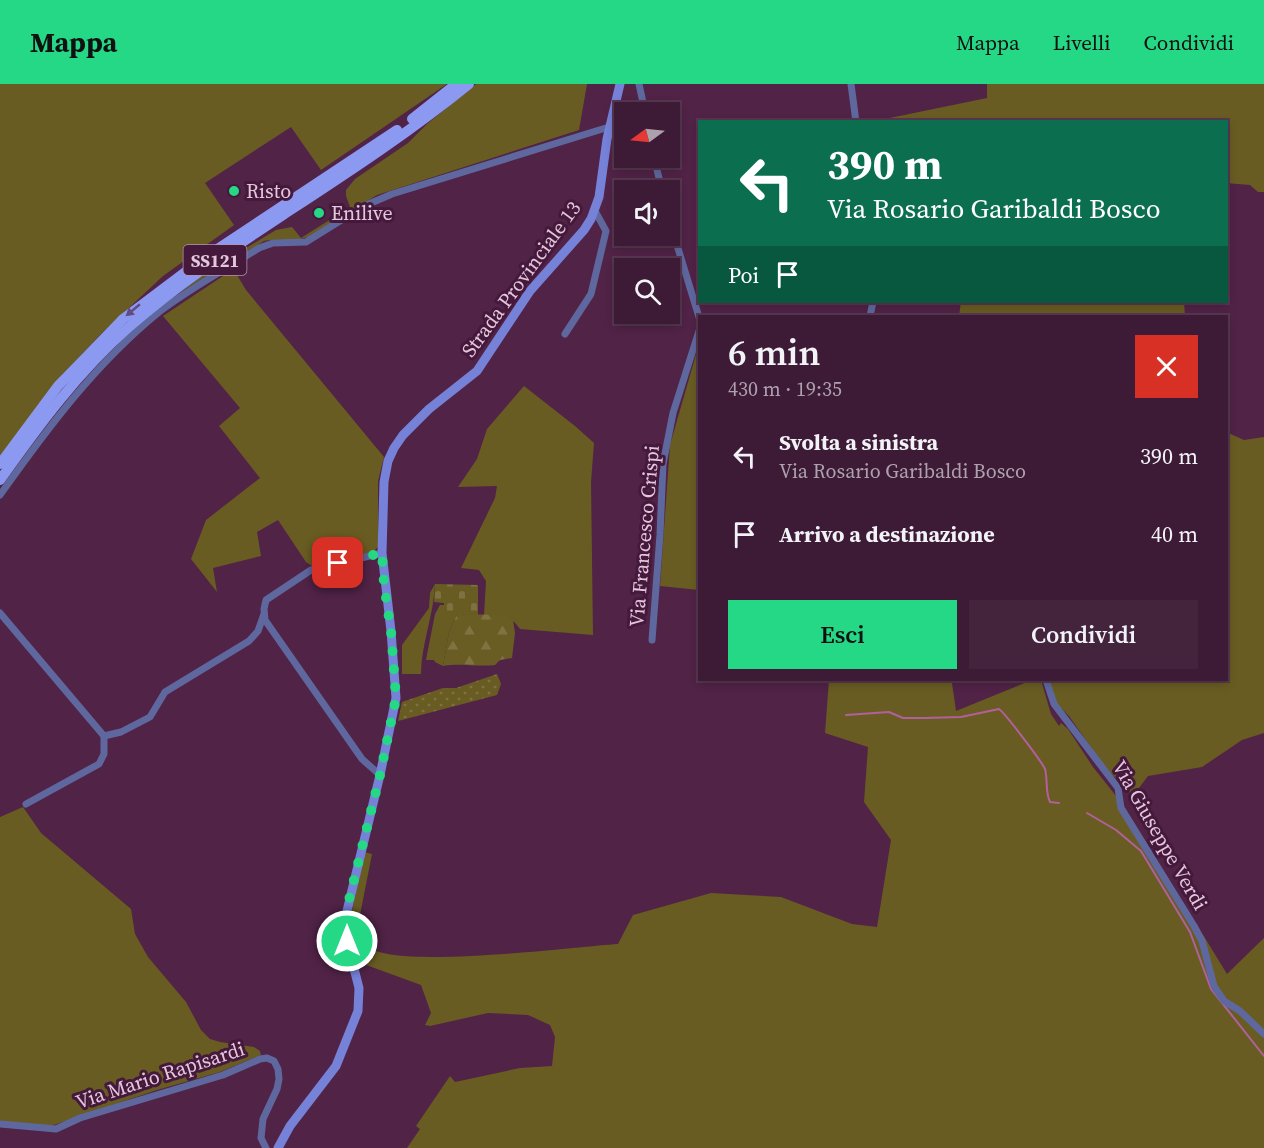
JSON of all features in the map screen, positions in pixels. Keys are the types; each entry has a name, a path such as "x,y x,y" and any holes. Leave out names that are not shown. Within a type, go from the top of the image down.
{"main road":[{"name":"SS121","path":"0,464 58,386 123,319 148,298 204,258 406,124 456,84"},
{"name":"SS121","path":"0,480 44,418 79,376 145,313 205,267 375,154 469,84"},
{"name":"Strada Provinciale 13","path":"278,1148 290,1126 336,1066 358,1011 359,988 345,926 348,904 380,775 396,698 382,553 384,482 388,461 394,448 429,409 477,371 530,291 584,230 595,211 599,197 609,127 620,84"}],"street":[{"path":"639,84 643,102"},
{"path":"851,84 856,120"},
{"path":"0,495 57,416 125,343 159,312 259,248 273,243 306,242 379,199 609,127"},
{"path":"565,334 591,294 606,231 595,211"},
{"path":"677,246 698,315"},
{"name":"Via Francesco Crispi","path":"652,640 663,464 673,413 698,334"},
{"path":"104,736 122,732 150,717 165,692 249,641 258,631 264,615 266,600 311,570 382,553"},
{"path":"0,613 104,736 104,753 99,764 26,804"},
{"path":"264,615 265,620 362,759 380,775"},
{"name":"Via Giuseppe Verdi","path":"1046,681 1054,704 1118,788 1120,808 1194,926 1202,941 1214,986 1224,1001 1240,1011 1264,1034"},
{"name":"Via Mario Rapisardi","path":"0,1124 56,1129 80,1118 224,1075 267,1058 274,1061 279,1079 277,1089 263,1119 261,1138 266,1148"}],"green space":[{"path":"0,84 447,84 321,170 291,127 205,183 234,225 163,276 101,334 61,376 0,456"},
{"path":"476,84 587,84 579,130 377,195 308,237 298,239 264,241 176,295 213,268 276,230 292,227 301,238 350,207 346,190 355,179 408,143 427,124"},
{"path":"987,84 1264,84 1264,192 1258,192 1250,185 1228,183 1228,120 880,120 987,98"},
{"path":"229,272 237,275 246,290 384,457 378,481 378,547 357,558 312,566 306,562 278,520 257,532 261,556 213,568 217,592 191,559 206,520 260,478 219,426 240,408 163,316"},
{"path":"961,303 1184,303 1185,315 959,315"},
{"path":"698,347 698,590 660,586 670,445"},
{"path":"524,386 594,443 591,482 593,635 520,629 505,616 484,615 486,581 479,570 461,568 495,498 497,486 458,487 477,459 487,429"},
{"path":"1228,433 1244,440 1264,437 1264,733 1242,740 1202,767 1148,776 1133,796 1104,766 1069,716 1056,703 1049,681 1228,681"},
{"path":"435,584 421,674 402,674 402,645 429,608 430,593"},
{"path":"435,584 478,585 478,615 444,614 444,603 434,602"},
{"path":"440,605 445,605 444,614 457,614 449,632 443,666 434,660 426,660 435,614"},
{"path":"457,614 505,615 513,620 515,633 512,658 500,660 495,665 443,666 449,632"},
{"path":"497,674 501,684 497,695 398,721 402,702 443,688 456,688"},
{"path":"829,681 952,683 956,711 1030,681 1041,681 1051,714 1059,726 1061,723 1068,729 1093,767 1124,806 1227,974 1264,938 1264,1148 407,1148 420,1129 416,1126 450,1076 455,1082 520,1068 552,1066 555,1037 550,1025 528,1015 488,1013 430,1026 425,1025 431,1013 421,985 358,962 351,939 350,921 364,852 372,854 358,925 359,932 367,946 388,954 450,957 618,944 633,915 711,893 781,897 852,924 877,927 891,840 864,802 868,747 825,733"},
{"path":"23,807 41,833 131,909 135,934 148,957 186,1002 201,1030 210,1039 254,1047 260,1051 261,1055 220,1072 157,1090 54,1125 45,1127 0,1121 0,817"}],"waterway":[{"path":"846,715 889,712 903,718 961,717 999,709 1045,769 1050,802 1059,803"},
{"path":"1087,813 1116,830 1141,851 1190,932 1211,989 1264,1056"}],"place":[{"name":"Risto","path":"234,191"},
{"name":"Enilive","path":"319,213"}],"route":[{"path":"338,563 382,553 396,698 380,775 348,904 345,926 347,941"}]}
